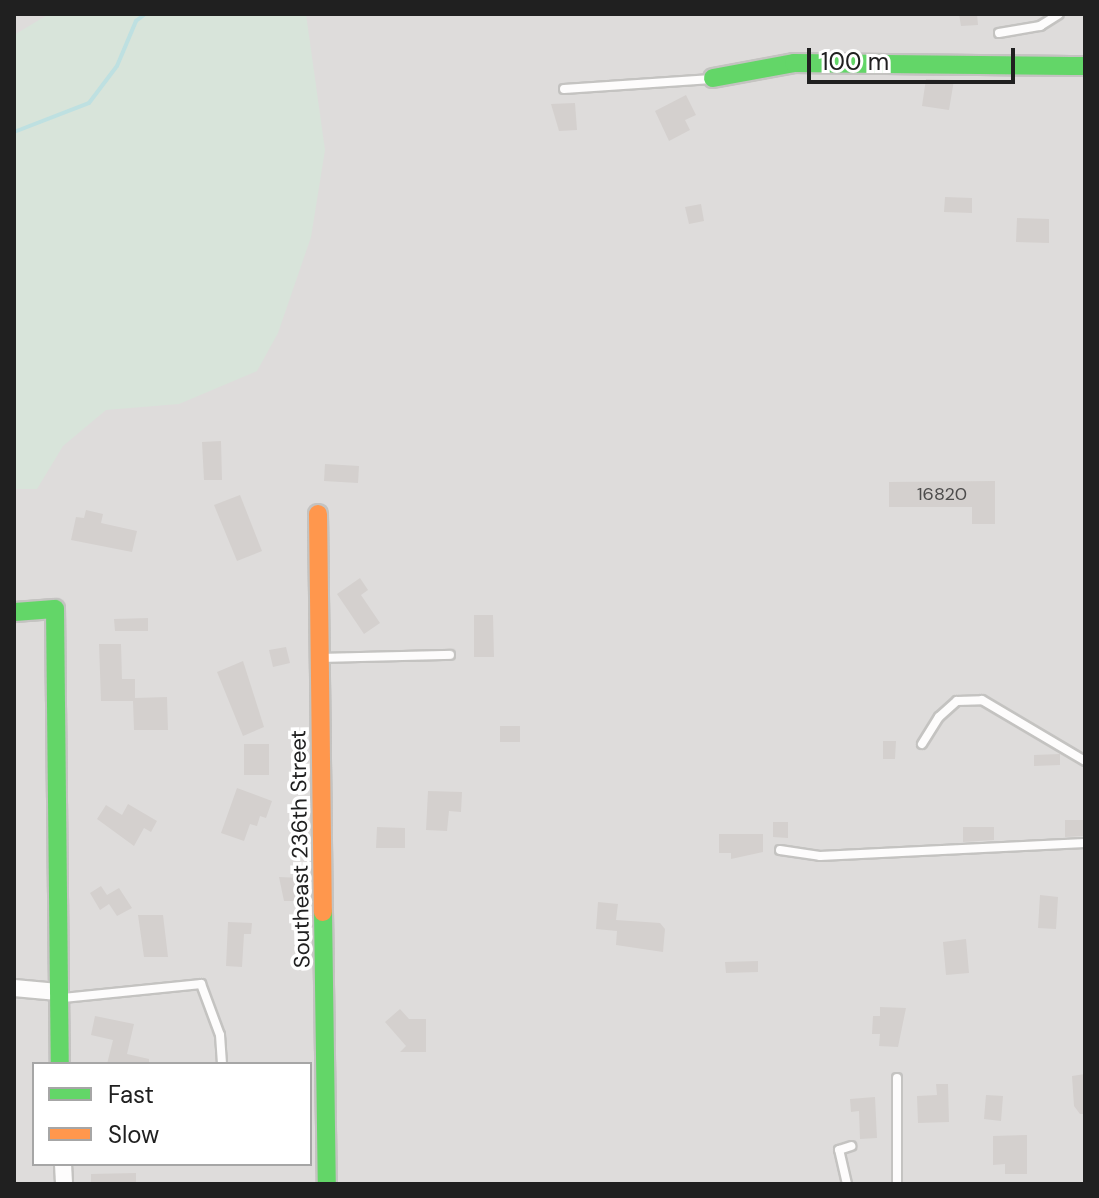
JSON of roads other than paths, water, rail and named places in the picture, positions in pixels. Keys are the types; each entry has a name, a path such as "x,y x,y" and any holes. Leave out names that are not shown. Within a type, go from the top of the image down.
{"street":[{"path":"713,78 794,63 1085,66"},
{"name":"Southeast 236th Street","path":"318,514 327,1184"},
{"path":"14,612 55,609 60,1062"},
{"path":"14,988 58,995"}],"lane":[{"path":"999,33 1040,26 1059,14"},
{"path":"564,89 713,78"},
{"path":"322,658 450,655"},
{"path":"922,744 939,717 957,701 982,700 1085,761"},
{"path":"780,850 820,856 1085,843"},
{"path":"58,995 201,984 220,1035 222,1062"},
{"path":"897,1078 897,1184"},
{"path":"847,1184 839,1150 851,1146"}],"waterway":[{"path":"14,132 89,103 117,66 136,21 145,14"}]}
